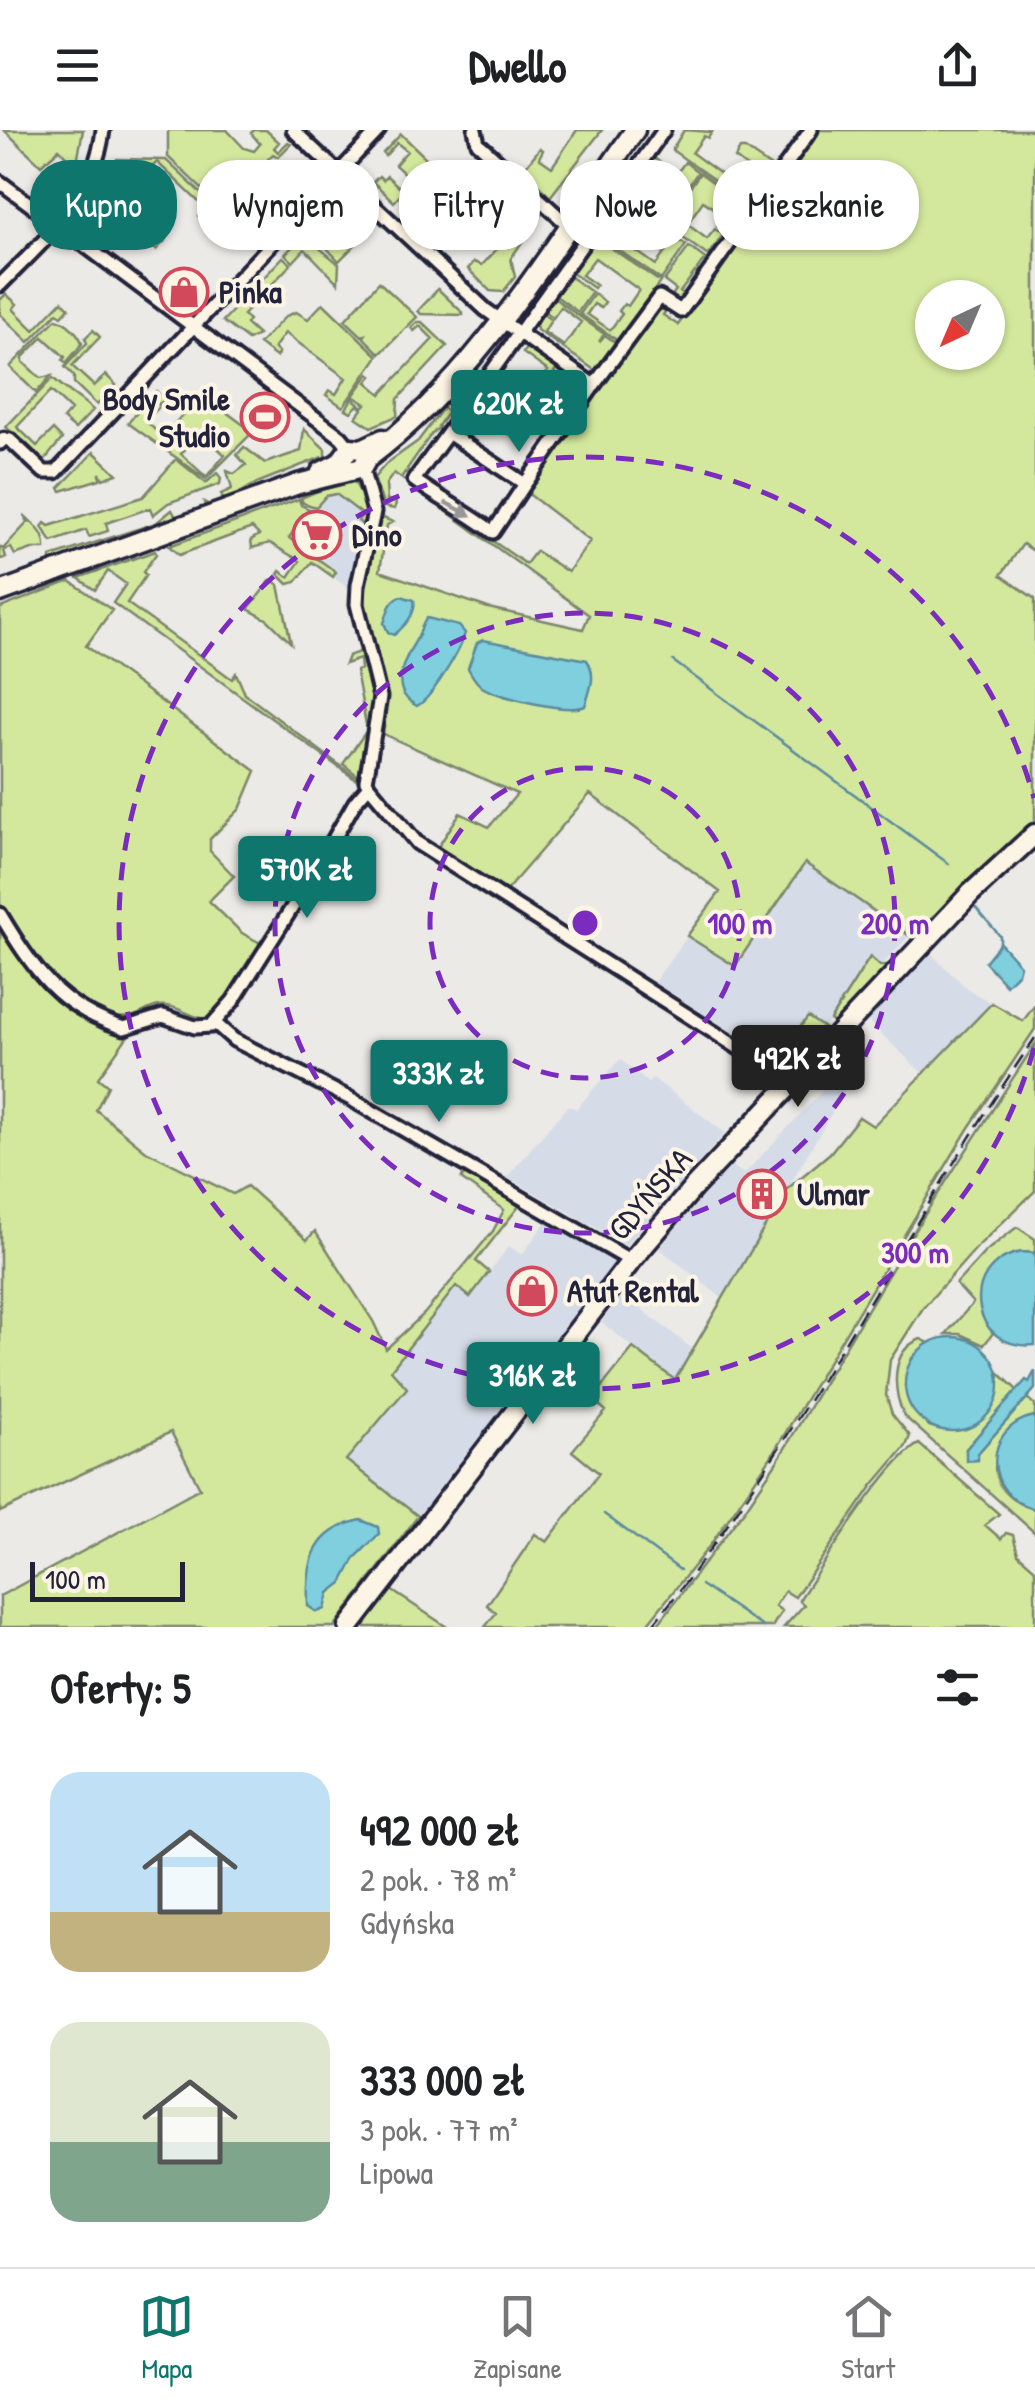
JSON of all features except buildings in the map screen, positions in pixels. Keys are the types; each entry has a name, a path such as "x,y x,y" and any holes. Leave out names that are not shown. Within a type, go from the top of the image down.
{"main road":[{"path":"614,160 632,134"},
{"path":"1,588 298,484 356,458 398,433 448,388 560,236"},
{"name":"GDYŃSKA","path":"349,1627 632,1261 694,1187 972,893 1035,834"}],"street":[{"path":"97,160 103,130"},
{"path":"293,130 325,160"},
{"path":"351,160 380,130"},
{"path":"475,130 478,143 560,218"},
{"path":"664,130 414,480 492,532 658,297 680,311 811,130"},
{"path":"632,134 648,152"},
{"path":"0,182 30,204"},
{"path":"379,210 500,320 594,385"},
{"path":"0,285 33,250"},
{"path":"93,250 341,437 356,458 374,512 357,604 380,698 366,781 369,786 418,843 792,1082"},
{"path":"0,443 10,440 44,472 54,474 267,250"},
{"path":"448,432 526,484"},
{"path":"0,914 28,962 55,991 114,1025 130,1028 163,1016 196,1027 216,1024 319,865 354,802 369,786"},
{"path":"216,1024 234,1040 347,1096 632,1261"}],"shaded area":[{"path":"336,494 366,515 349,589 283,540 309,505 316,507 326,496"},
{"path":"770,838 909,936 795,1058 773,1058 654,982 720,892"},
{"path":"930,953 969,990 992,1003 923,1074 867,1020"},
{"path":"620,1059 648,1083 653,1078 725,1133 626,1245 507,1177 568,1105 576,1109"},
{"path":"841,1071 851,1080 723,1299 659,1248 730,1165 744,1174"},
{"path":"547,1220 617,1260 418,1516 346,1460 407,1388 391,1371 456,1286 471,1296 509,1246 522,1255"},
{"path":"622,1294 693,1349 675,1381 601,1322"}],"green space":[{"path":"4,130 83,130 75,160 59,149 47,160 36,160"},
{"path":"168,130 227,130 244,148 254,151 260,144 251,133 254,130 266,130 279,142 274,148 278,152 288,142 291,144 278,157 273,154 267,160 197,160 197,184 177,166 177,160 168,157"},
{"path":"577,130 602,130 579,160 560,160 560,184 550,197 540,187 540,160 531,160 540,148 543,150 539,158 552,167"},
{"path":"684,130 712,132 708,138 704,136 692,153 713,168 713,179 693,165 693,160 672,150"},
{"path":"817,130 1035,130 1035,552 1023,544 1001,575 1035,599 1035,825 917,941 805,863 735,966 687,936 720,892 590,794 505,892 436,850 460,813 489,827 517,794 383,734 386,697 365,599 381,517 393,522 387,525 380,571 488,608 583,629 589,615 394,473 386,484 387,500 396,501 395,509 384,507 374,478 418,441 443,408 448,412 438,426 444,431 437,429 432,433 407,469 411,476 405,472 401,478 526,564 536,551 568,572 590,541 526,492 655,311 667,309 663,315 678,325 731,250 919,250 919,160 796,160"},
{"path":"401,134 426,160 399,160 407,151 397,143 385,156 383,153"},
{"path":"740,149 761,160 735,158"},
{"path":"177,170 197,189 197,200 177,181"},
{"path":"700,173 713,182 713,208 703,201 693,215 693,183"},
{"path":"379,176 383,180 387,176 399,187 399,197 394,202 379,188"},
{"path":"693,228 707,239 713,232 713,249 708,256 693,245"},
{"path":"289,250 304,250 293,262 285,254"},
{"path":"306,250 322,250 339,264 338,283"},
{"path":"329,250 350,250 339,261"},
{"path":"496,250 517,250 511,258 515,277 503,292 490,291 468,269 474,262 482,265"},
{"path":"588,250 614,250 660,282 618,341 580,314 594,294 605,302 601,308 594,304 587,314 610,330 624,304 628,306 639,290 595,258 582,275 596,285 594,288 572,273"},
{"path":"619,250 635,250 656,265 667,250 682,250 661,280"},
{"path":"687,250 693,250 711,263 703,261 697,269 701,276 695,272 680,292 686,297 679,300 671,297 676,290 664,281"},
{"path":"283,257 291,264 243,315 258,335 248,340 223,321"},
{"path":"570,277 592,292 578,312 556,296"},
{"path":"379,282 417,317 380,354 365,335 345,320"},
{"path":"438,289 463,313 463,315 418,311"},
{"path":"6,294 17,304 13,309 34,330 62,301 69,308 62,316 57,313 29,342 0,314 0,300"},
{"path":"554,298 604,334 599,342 605,335 616,343 596,371 537,330 536,324 543,314 551,320 544,332 564,346 581,322 561,307 553,318 545,312"},
{"path":"323,303 378,356 343,407 326,395 329,390 336,394 346,378 285,333 274,348 279,353 276,357 259,344 286,316 296,312 308,319"},
{"path":"56,319 72,328 82,344 66,363 65,357 43,337 23,357 23,362 40,378 51,376 36,393 10,367"},
{"path":"422,322 447,346 398,399 397,416 371,427 356,417 362,409 358,405 351,412 346,409 352,398 363,407 366,404 353,396 369,374 372,376 367,382 381,394 433,339 420,326 414,331 411,328"},
{"path":"93,330 100,337 72,366 94,386 106,375 116,385 97,405 74,383 74,376 65,367 87,343 85,338"},
{"path":"528,344 559,366 554,372 569,383 562,392 568,396 574,388 557,415 505,380 506,375 530,395 548,371 523,353"},
{"path":"53,378 93,410 75,429 63,419 71,410 51,391 17,427 37,446 53,430 62,439 43,462 6,427"},
{"path":"503,384 540,411 538,414 526,406 508,434 477,412 488,405"},
{"path":"156,391 165,400 146,421 162,437 202,394 253,432 206,479 128,423","holes":["201,432 225,455 206,477 181,454"]},
{"path":"304,429 325,449 325,456 257,483 224,502 221,494 232,489 227,471 234,474 246,465 237,455 244,447 265,463 301,451"},
{"path":"94,452 117,474 103,479 100,473 100,479 61,491 59,488"},
{"path":"176,459 206,483 217,473 220,484 168,503 153,515 150,508 106,523 108,531 89,537 86,530 52,542 42,527 143,497"},
{"path":"346,479 354,481 366,504 364,526 358,521 362,514 336,494 326,496 316,507 303,503 301,498"},
{"path":"299,499 309,509 289,538 336,572 333,577 312,562 296,582 288,584 278,574 280,571 289,577 300,561 270,543 252,548 251,540 259,535 252,528 179,555 169,546"},
{"path":"204,502 211,506 51,562 51,557 156,523 172,510 176,517 205,507"},
{"path":"24,515 42,534 45,549 15,555 11,548 4,550 6,558 0,559 0,547 3,549 28,522"},
{"path":"155,551 143,572 146,575 127,603 232,679 236,673 245,694 359,782 113,603 126,584 108,571 95,590 78,578"},
{"path":"271,580 279,585 291,643 268,620 248,609"},
{"path":"70,581 112,610 86,646 256,771 240,809 210,839 210,851 234,876 209,901 242,933 262,944 223,1008 205,1019 166,1006 131,1017 108,1017 87,1010 51,982 0,905 0,608"},
{"path":"359,652 365,655 376,698 362,779 343,764 367,730 356,671 361,669 360,659 345,664 348,656"},
{"path":"0,921 32,974 51,993 132,1030 98,1078 108,1086 96,1110 146,1151 233,1194 247,1186 307,1240 315,1231 373,1321 386,1349 424,1314 493,1231 504,1210 461,1179 468,1170 529,1207 520,1205 476,1261 489,1272 470,1297 456,1286 391,1370 407,1388 346,1460 418,1516 334,1627 0,1627 0,1596 200,1488 171,1432 0,1512"},
{"path":"870,957 880,966 886,965 884,969 834,1023 830,1020"},
{"path":"992,1003 1023,1021 1035,1005 1035,1029 968,1129 771,1457 711,1544 645,1627 485,1627 496,1613 487,1605 535,1534 547,1542 599,1473 572,1451 606,1411 592,1399 633,1348 675,1380 787,1189 830,1153 859,1117 873,1126"},
{"path":"808,1017 827,1030 799,1059 777,1068 772,1055 784,1047"},
{"path":"1035,1044 1035,1191 979,1245 923,1308 890,1360 886,1395 892,1414 910,1436 906,1446 873,1485 795,1597 785,1591 775,1606 782,1611 772,1627 656,1627 778,1460 916,1228"},
{"path":"1017,1227 1035,1239 1035,1253 1004,1258 985,1278 980,1305 993,1333 984,1345 960,1334 946,1334 973,1303 956,1284 985,1252"},
{"path":"921,1339 929,1343 912,1358 905,1385 929,1426 957,1429 979,1420 994,1401 999,1373 1017,1390 966,1449 978,1453 1027,1398 1035,1405 1035,1416 1013,1427 995,1463 1005,1492 1035,1509 1035,1533 904,1416 896,1372 903,1352"},
{"path":"919,1444 999,1514 985,1525 1001,1539 1006,1533 1013,1535 1018,1554 1035,1569 1035,1627 784,1627 804,1605 799,1600 874,1491 906,1453"},
{"path":"391,1590 447,1627 361,1627"}],"water":[{"path":"401,596 414,600 414,610 394,635 384,623 391,604"},
{"path":"427,618 459,626 465,633 444,674 417,706 403,692 401,675"},
{"path":"483,640 587,660 592,677 585,706 564,708 533,703 482,687 468,668 477,643"},
{"path":"1000,943 1020,965 1006,985 985,962"},
{"path":"1021,1252 1035,1253 1035,1345 1013,1344 996,1335 985,1322 980,1306 980,1289 987,1273 1001,1260"},
{"path":"952,1337 970,1340 985,1351 996,1366 996,1402 985,1417 970,1428 952,1431 934,1428 919,1417 908,1402 905,1384 908,1366 919,1351 934,1340"},
{"path":"1035,1371 1035,1389 978,1453 978,1460 966,1461 966,1449"},
{"path":"1035,1416 1035,1509 1005,1491 995,1462 1005,1433 1017,1422"},
{"path":"361,1520 378,1527 379,1534 355,1558 342,1583 329,1593 325,1609 317,1612 308,1606 309,1575 316,1550 332,1531"}],"waterway":[{"path":"673,661 949,864"},
{"path":"976,908 1000,936 1000,943"},
{"path":"604,1514 680,1570"},
{"path":"701,1585 763,1627"}],"railway":[{"path":"651,1627 755,1485 1035,1038"}],"place":[{"name":"Pinka","path":"184,292"},
{"name":"Body Smile Studio","path":"265,417"},
{"name":"Dino","path":"317,535"},
{"name":"Ulmar","path":"762,1194"},
{"name":"Atut Rental","path":"532,1291"}]}
